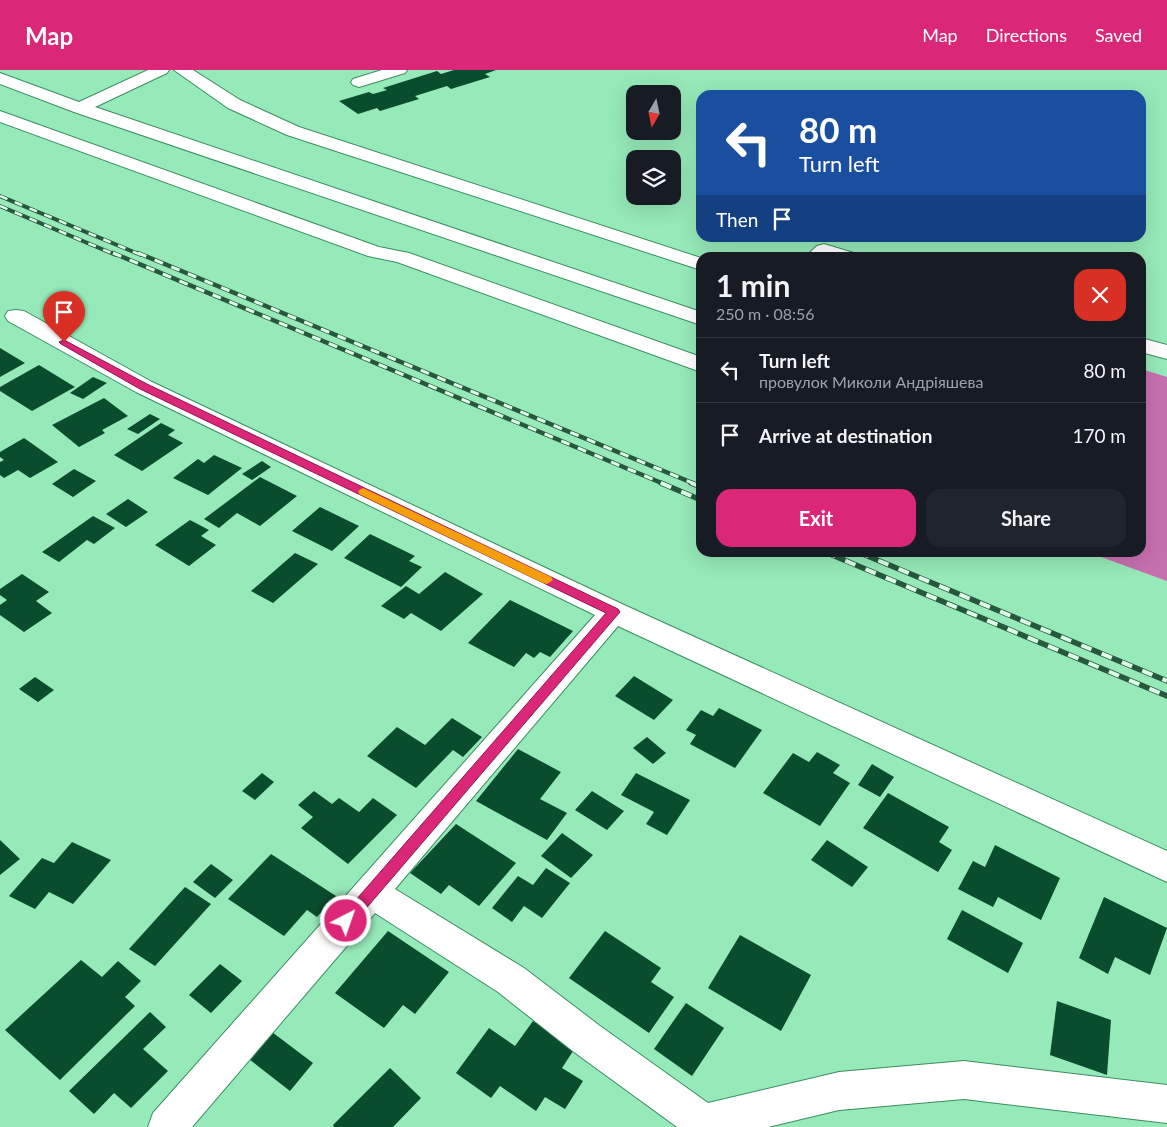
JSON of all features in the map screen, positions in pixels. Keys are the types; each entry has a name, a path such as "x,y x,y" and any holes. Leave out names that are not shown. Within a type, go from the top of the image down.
{"street":[{"path":"80,108 162,70"},
{"path":"182,70 234,104 293,131 696,262"},
{"path":"359,82 400,70"},
{"path":"0,78 80,108 696,317"},
{"path":"0,116 375,252 411,260 696,362"},
{"path":"389,255 419,223"},
{"path":"16,316 144,386 614,612 1167,867"},
{"path":"1146,346 1167,352"},
{"path":"167,1127 614,612"},
{"path":"372,892 511,980 588,1039 704,1123 840,1091 964,1080 1167,1104"}],"shaded area":[{"path":"1146,371 1167,377 1167,581 1101,557 1146,557"}],"building":[{"path":"454,70 496,70 485,74 490,77 451,89 447,86 415,96 419,99 380,111 377,108 358,114 339,101 369,92 373,94 387,90 383,88 437,71 441,74"},
{"path":"0,348 25,363 0,377"},
{"path":"39,365 75,387 32,411 0,391 0,387"},
{"path":"93,377 107,383 83,399 70,393"},
{"path":"104,398 128,416 102,430 105,433 79,447 52,425"},
{"path":"150,414 160,419 138,434 127,429"},
{"path":"161,423 175,430 168,435 183,443 142,471 114,455"},
{"path":"24,438 58,462 30,478 18,470 4,478 0,475 0,462 4,460 0,457 0,452"},
{"path":"214,455 242,468 208,495 173,478 198,459 204,463"},
{"path":"262,461 271,467 252,480 242,474"},
{"path":"74,469 96,481 73,497 52,484"},
{"path":"260,477 297,496 260,526 237,513 219,528 204,519"},
{"path":"128,499 148,512 126,527 106,514"},
{"path":"320,507 359,526 332,551 292,531"},
{"path":"93,516 115,528 94,544 87,540 59,562 42,552"},
{"path":"190,520 209,530 201,536 216,545 189,566 155,545"},
{"path":"370,534 415,556 409,561 422,567 401,587 344,558"},
{"path":"295,553 318,564 273,603 251,591"},
{"path":"445,572 483,594 441,631 411,613 404,619 381,606 406,586 419,594"},
{"path":"22,574 49,592 36,601 52,613 24,632 0,615 0,605 7,600 0,595 0,589"},
{"path":"510,600 573,631 550,657 540,652 534,658 526,653 514,667 468,643"},
{"path":"634,676 673,700 654,720 615,696"},
{"path":"35,677 54,690 38,702 19,689"},
{"path":"719,708 762,730 735,768 690,744 696,735 686,730 701,710 713,716"},
{"path":"452,718 482,737 463,757 453,750 416,788 367,756 397,727 425,745"},
{"path":"647,737 666,753 653,764 633,748"},
{"path":"518,749 561,772 540,799 567,813 547,840 476,801"},
{"path":"817,752 840,765 833,773 850,783 820,826 763,793 793,753 809,762"},
{"path":"872,764 894,777 880,797 858,785"},
{"path":"262,773 274,782 255,800 242,791"},
{"path":"636,773 690,800 667,835 646,824 654,812 621,795"},
{"path":"314,791 332,804 339,798 359,812 373,798 397,815 348,864 301,828 313,817 298,805"},
{"path":"592,791 624,811 607,830 575,810"},
{"path":"888,793 949,827 939,842 952,850 938,872 863,828"},
{"path":"456,824 516,863 479,906 449,885 441,894 410,873"},
{"path":"562,833 593,855 571,878 541,856"},
{"path":"0,840 20,859 0,875"},
{"path":"827,840 868,867 852,887 811,860"},
{"path":"72,842 111,860 73,904 49,892 35,909 9,896 42,858 54,863"},
{"path":"995,845 1060,878 1041,920 998,897 993,907 958,889 973,861 985,867"},
{"path":"271,854 336,896 317,917 307,910 284,936 228,899"},
{"path":"211,864 233,880 215,898 193,882"},
{"path":"546,868 570,883 542,918 524,906 512,922 492,908 518,876 533,885"},
{"path":"185,887 211,904 155,966 129,949"},
{"path":"1104,897 1167,928 1150,975 1115,957 1108,974 1079,958"},
{"path":"962,910 1023,943 1008,973 947,939"},
{"path":"388,931 449,972 415,1014 403,1005 384,1028 335,993"},
{"path":"605,931 661,968 651,982 674,997 649,1033 569,978"},
{"path":"740,935 811,975 781,1031 708,988"},
{"path":"81,960 102,977 118,961 141,981 125,997 135,1006 60,1080 5,1030"},
{"path":"220,964 242,981 211,1013 189,995"},
{"path":"1057,1001 1111,1020 1107,1075 1050,1055"},
{"path":"686,1003 724,1028 692,1076 654,1049"},
{"path":"150,1012 166,1027 143,1049 168,1071 131,1108 114,1093 94,1114 69,1091"},
{"path":"533,1021 575,1048 562,1068 583,1081 565,1109 545,1097 536,1111 500,1086 491,1098 456,1073 489,1028 515,1046"},
{"path":"268,1029 313,1063 290,1091 245,1056"},
{"path":"390,1068 421,1098 393,1127 334,1127 333,1125"}],"railway":[{"path":"0,196 141,255"},
{"path":"0,206 116,255"},
{"path":"113,253 664,484"},
{"path":"138,253 695,484"},
{"path":"661,483 696,498"},
{"path":"691,483 696,485"},
{"path":"837,557 1167,696"},
{"path":"870,557 1167,681"}],"slow traffic":[{"path":"363,491 547,580"}],"route":[{"path":"64,342 144,386 614,612 346,921"}]}
